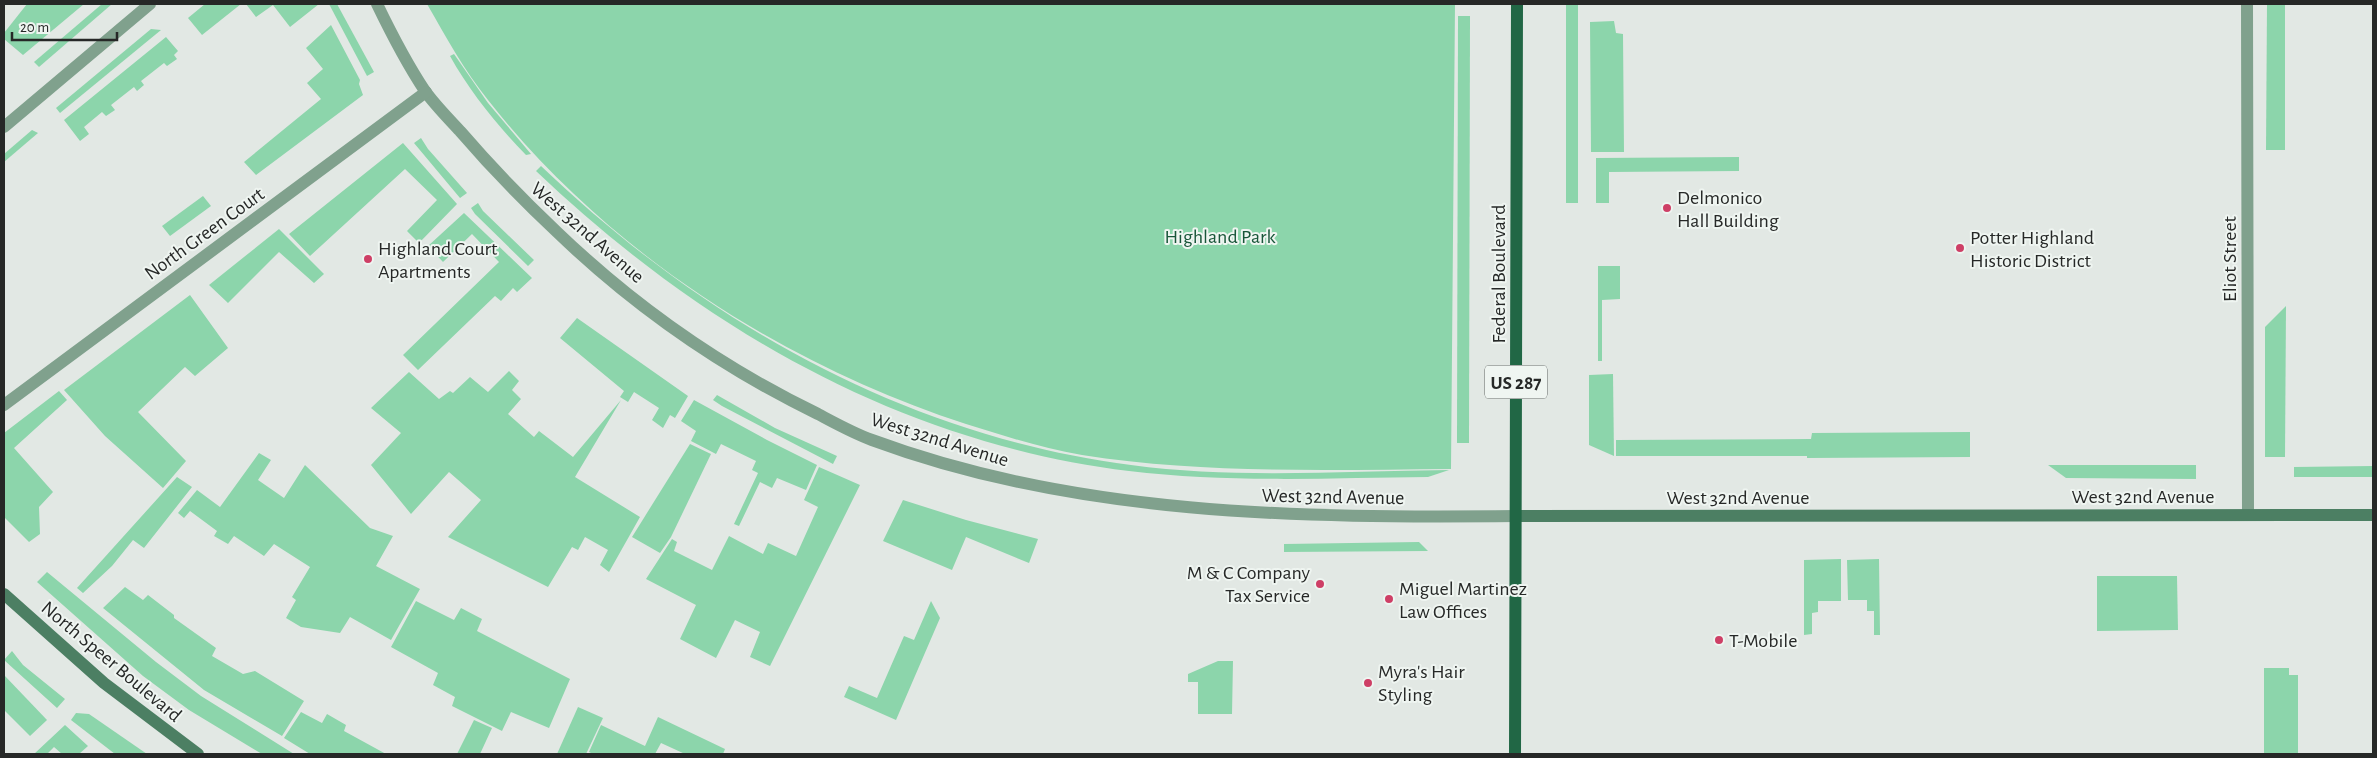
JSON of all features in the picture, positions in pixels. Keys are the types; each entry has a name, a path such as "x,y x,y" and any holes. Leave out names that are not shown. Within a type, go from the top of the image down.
{"main road":[{"name":"Federal Boulevard","path":"1515,754 1517,4"}],"street":[{"path":"4,127 150,4"},
{"name":"West 32nd Avenue","path":"377,4 426,92 504,182 592,266 697,344 781,396 869,439 940,462 1011,481 1144,503 1199,510 1262,513 1516,516 2373,515"},
{"name":"Eliot Street","path":"2247,4 2248,515"},
{"name":"North Green Court","path":"4,404 426,92"},
{"name":"North Speer Boulevard","path":"4,594 104,683 198,754"}],"green space":[{"path":"27,4 84,4 23,55 4,39 4,33"},
{"path":"102,4 112,4 39,67 34,62"},
{"path":"205,4 241,4 202,35 188,18"},
{"path":"246,4 319,4 290,27 273,5 256,17"},
{"path":"329,4 337,4 374,72 367,76"},
{"name":"Highland Park","path":"427,4 1455,4 1451,469 1266,470 1174,465 1082,455 1038,445 966,424 898,399 831,370 766,336 703,297 644,254 587,206 535,155 479,89"},
{"path":"1566,4 1578,4 1578,203 1566,203"},
{"path":"2267,4 2285,4 2285,150 2266,150"},
{"path":"1458,16 1470,16 1469,443 1457,443"},
{"path":"1614,21 1616,33 1623,34 1624,152 1591,152 1590,22"},
{"path":"331,25 360,80 359,84 363,95 256,175 244,162 321,99 307,83 323,69 306,48"},
{"path":"151,29 161,30 60,113 56,108"},
{"path":"166,37 178,51 174,55 177,59 167,66 164,63 141,81 144,85 137,91 134,87 111,105 115,110 106,116 102,112 84,127 89,134 80,141 64,120"},
{"path":"454,54 488,103 531,154 526,155 485,108 450,56"},
{"path":"32,130 38,133 4,162 4,154"},
{"path":"421,138 428,149 467,193 460,198 414,143"},
{"path":"403,143 457,204 419,243 407,231 437,200 405,169 310,256 289,234"},
{"path":"1739,157 1739,171 1609,172 1609,203 1596,203 1596,158"},
{"path":"541,166 604,222 670,274 740,322 812,363 888,399 966,428 1047,450 1131,465 1170,469 1250,473 1449,470 1428,477 1278,479 1166,475 1045,457 963,434 884,405 808,369 736,328 666,280 599,228 536,171"},
{"path":"203,196 211,206 170,236 162,226"},
{"path":"478,203 483,211 534,260 528,266 475,214 471,208"},
{"path":"464,213 532,278 517,292 513,288 501,301 495,296 418,370 403,355 499,262 472,234 443,262 428,246"},
{"path":"279,229 324,274 314,283 279,252 228,303 209,285"},
{"path":"1598,266 1620,266 1620,299 1602,300 1602,361 1598,361"},
{"path":"190,295 228,348 195,376 185,367 138,412 186,461 163,488 105,436 64,390"},
{"path":"2286,306 2285,457 2265,457 2265,327"},
{"path":"577,318 688,396 675,418 670,415 663,428 652,420 659,408 634,392 628,402 620,397 624,391 560,338"},
{"path":"509,371 519,381 512,390 521,399 508,414 534,437 539,431 573,457 621,400 575,477 640,517 609,572 600,565 608,550 585,537 578,550 572,547 548,587 448,537 481,500 449,472 411,514 371,465 401,433 371,408 409,372 439,399 450,391 453,393 470,377 488,392"},
{"path":"1613,374 1614,456 1589,445 1589,375"},
{"path":"59,391 67,400 14,448 53,492 39,507 40,534 29,542 4,517 4,433"},
{"path":"717,395 775,428 837,456 833,464 722,406 713,400"},
{"path":"694,400 817,465 806,490 777,478 772,488 760,482 739,526 734,524 758,473 752,470 756,461 721,444 716,454 691,441 696,431 681,421"},
{"path":"1970,432 1970,457 1616,456 1616,440 1811,439 1812,433"},
{"path":"690,444 711,454 671,537 660,553 632,537"},
{"path":"259,453 271,460 258,480 284,498 305,465 370,528 393,536 376,566 420,589 391,640 350,617 340,633 301,627 286,618 296,600 292,597 310,567 274,544 264,556 234,536 228,544 214,536 217,531 190,511 184,518 178,513 197,490 220,507"},
{"path":"2048,465 2196,465 2196,479 2066,478"},
{"path":"2373,466 2373,477 2294,477 2294,467"},
{"path":"819,467 860,485 770,666 750,657 760,632 735,620 716,658 680,639 696,605 646,579 672,539 677,542 674,551 712,570 729,536 763,554 768,543 796,556 818,507 804,500"},
{"path":"177,477 192,487 144,548 133,540 112,566 83,593 77,588"},
{"path":"903,500 966,520 1038,539 1029,563 966,537 952,570 883,541"},
{"path":"1419,542 1428,551 1284,552 1284,544"},
{"path":"1841,559 1841,601 1818,601 1818,612 1812,613 1812,634 1804,635 1804,560"},
{"path":"1879,559 1880,635 1874,635 1874,611 1867,611 1867,600 1848,600 1847,560"},
{"path":"47,572 156,662 201,696 294,754 262,754 189,710 143,676 37,582"},
{"path":"2097,576 2177,576 2178,630 2097,631"},
{"path":"125,587 143,600 148,595 174,615 174,618 216,648 212,656 243,674 255,671 304,701 282,736 204,690 103,608"},
{"path":"416,601 454,620 461,608 482,619 477,631 570,679 549,728 511,712 502,731 452,706 455,697 433,685 438,673 391,647"},
{"path":"931,601 940,618 896,720 844,697 849,686 877,698 904,636 914,640"},
{"path":"12,651 23,665 65,699 57,708 4,660"},
{"path":"1218,661 1233,661 1232,714 1198,714 1198,682 1188,682 1188,674"},
{"path":"2264,668 2289,668 2289,675 2298,675 2298,753 2264,754"},
{"path":"4,675 47,720 30,736 4,710"},
{"path":"578,707 603,718 586,754 557,754"},
{"path":"301,712 322,723 327,714 346,725 344,731 386,754 310,754 284,738"},
{"path":"76,713 89,714 147,754 115,754 71,720"},
{"path":"658,717 725,749 723,754 685,754 661,743 655,754 593,754 589,752 601,725 645,746"},
{"path":"474,720 492,728 480,754 457,754"},
{"path":"65,725 88,746 79,754 62,754 54,747 47,754 34,754"}],"place":[{"name":"Delmonico Hall Building","path":"1667,208"},
{"name":"Potter Highland Historic District","path":"1960,248"},
{"name":"Highland Court Apartments","path":"368,259"},
{"name":"M & C Company Tax Service","path":"1320,584"},
{"name":"Miguel Martinez Law Offices","path":"1389,599"},
{"name":"T-Mobile","path":"1719,640"},
{"name":"Myra's Hair Styling","path":"1368,683"}]}
